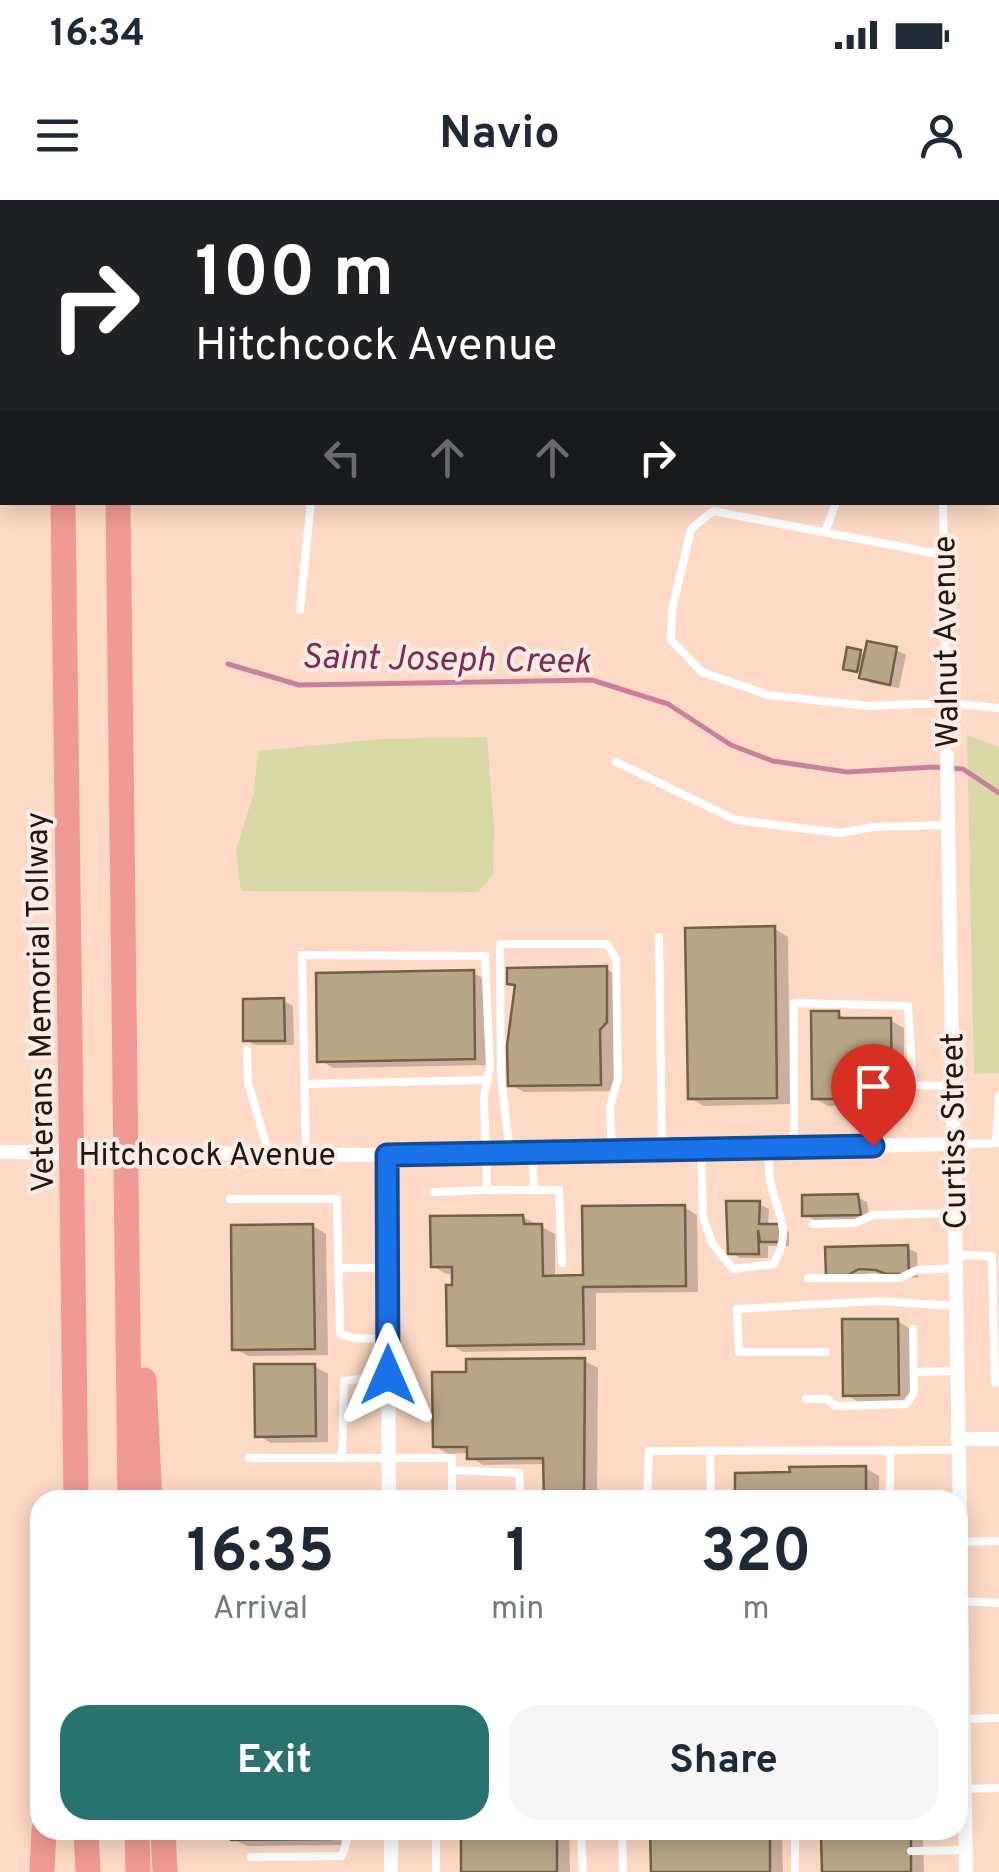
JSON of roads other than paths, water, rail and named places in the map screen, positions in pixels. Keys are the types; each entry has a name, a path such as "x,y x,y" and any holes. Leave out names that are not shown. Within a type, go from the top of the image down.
{"highway":[{"name":"Veterans Memorial Tollway","path":"63,505 76,1490"},
{"path":"118,505 130,1490"},
{"path":"126,1256 141,1317 150,1490"},
{"path":"42,1872 44,1840"},
{"path":"86,1840 88,1872"},
{"path":"137,1840 138,1872"},
{"path":"164,1840 166,1872"}],"street":[{"name":"Walnut Avenue","path":"947,754 947,782"},
{"name":"Curtiss Street","path":"947,782 957,1445"},
{"name":"Hitchcock Avenue","path":"0,1152 387,1155 953,1144"},
{"path":"387,1155 389,1490"},
{"path":"957,1490 957,1445 999,1439"},
{"path":"391,1840 392,1872"},
{"path":"964,1840 966,1872"}],"lane":[{"path":"300,610 311,505"},
{"path":"825,532 835,505"},
{"name":"Walnut Avenue","path":"943,505 947,754"},
{"path":"944,555 712,512 691,529 672,610 672,640 702,672 768,695 868,706 946,703 999,708"},
{"path":"616,762 736,820 840,833 948,825"},
{"path":"659,937 662,1149"},
{"path":"510,1152 501,1076 500,944 606,944 616,959 618,1078 610,1107 612,1150"},
{"path":"306,1154 302,954 484,956 490,1068 484,1096 487,1190"},
{"path":"794,1147 794,1002 908,1006 913,1086 952,1086"},
{"path":"247,1050 248,1082 269,1154"},
{"path":"304,1084 488,1080"},
{"path":"953,1144 998,1143 999,1096"},
{"path":"701,1148 703,1216 712,1243 733,1268 774,1264 784,1245 782,1214 770,1182 768,1147"},
{"path":"532,1151 534,1190"},
{"path":"434,1192 560,1190 562,1262"},
{"path":"230,1199 337,1199 340,1332 353,1338 388,1339"},
{"path":"813,1224 855,1223 873,1214 954,1213"},
{"path":"808,1278 900,1278 917,1270 995,1254 995,1383"},
{"path":"338,1268 388,1268"},
{"path":"826,1352 739,1352 738,1309 878,1301 956,1306"},
{"path":"806,1398 828,1399 836,1406 906,1404 914,1394 913,1329"},
{"path":"914,1372 957,1371"},
{"path":"342,1458 344,1381 388,1375"},
{"path":"647,1490 649,1451 890,1453 957,1445"},
{"path":"710,1452 711,1490"},
{"path":"890,1453 890,1490"},
{"path":"249,1458 452,1458 452,1490"},
{"path":"452,1470 520,1473 521,1490"},
{"path":"968,1542 999,1542"},
{"path":"968,1601 999,1603"},
{"path":"968,1719 999,1718"},
{"path":"968,1789 999,1788"},
{"path":"252,1857 342,1856 347,1840"},
{"path":"436,1840 436,1872"},
{"path":"581,1840 582,1872"},
{"path":"622,1840 623,1872"},
{"path":"795,1872 796,1840"},
{"path":"911,1851 965,1850"}],"waterway":[{"name":"Saint Joseph Creek","path":"228,664 299,685 592,680 668,704 731,745 773,761 847,772 963,769 999,793"}]}
